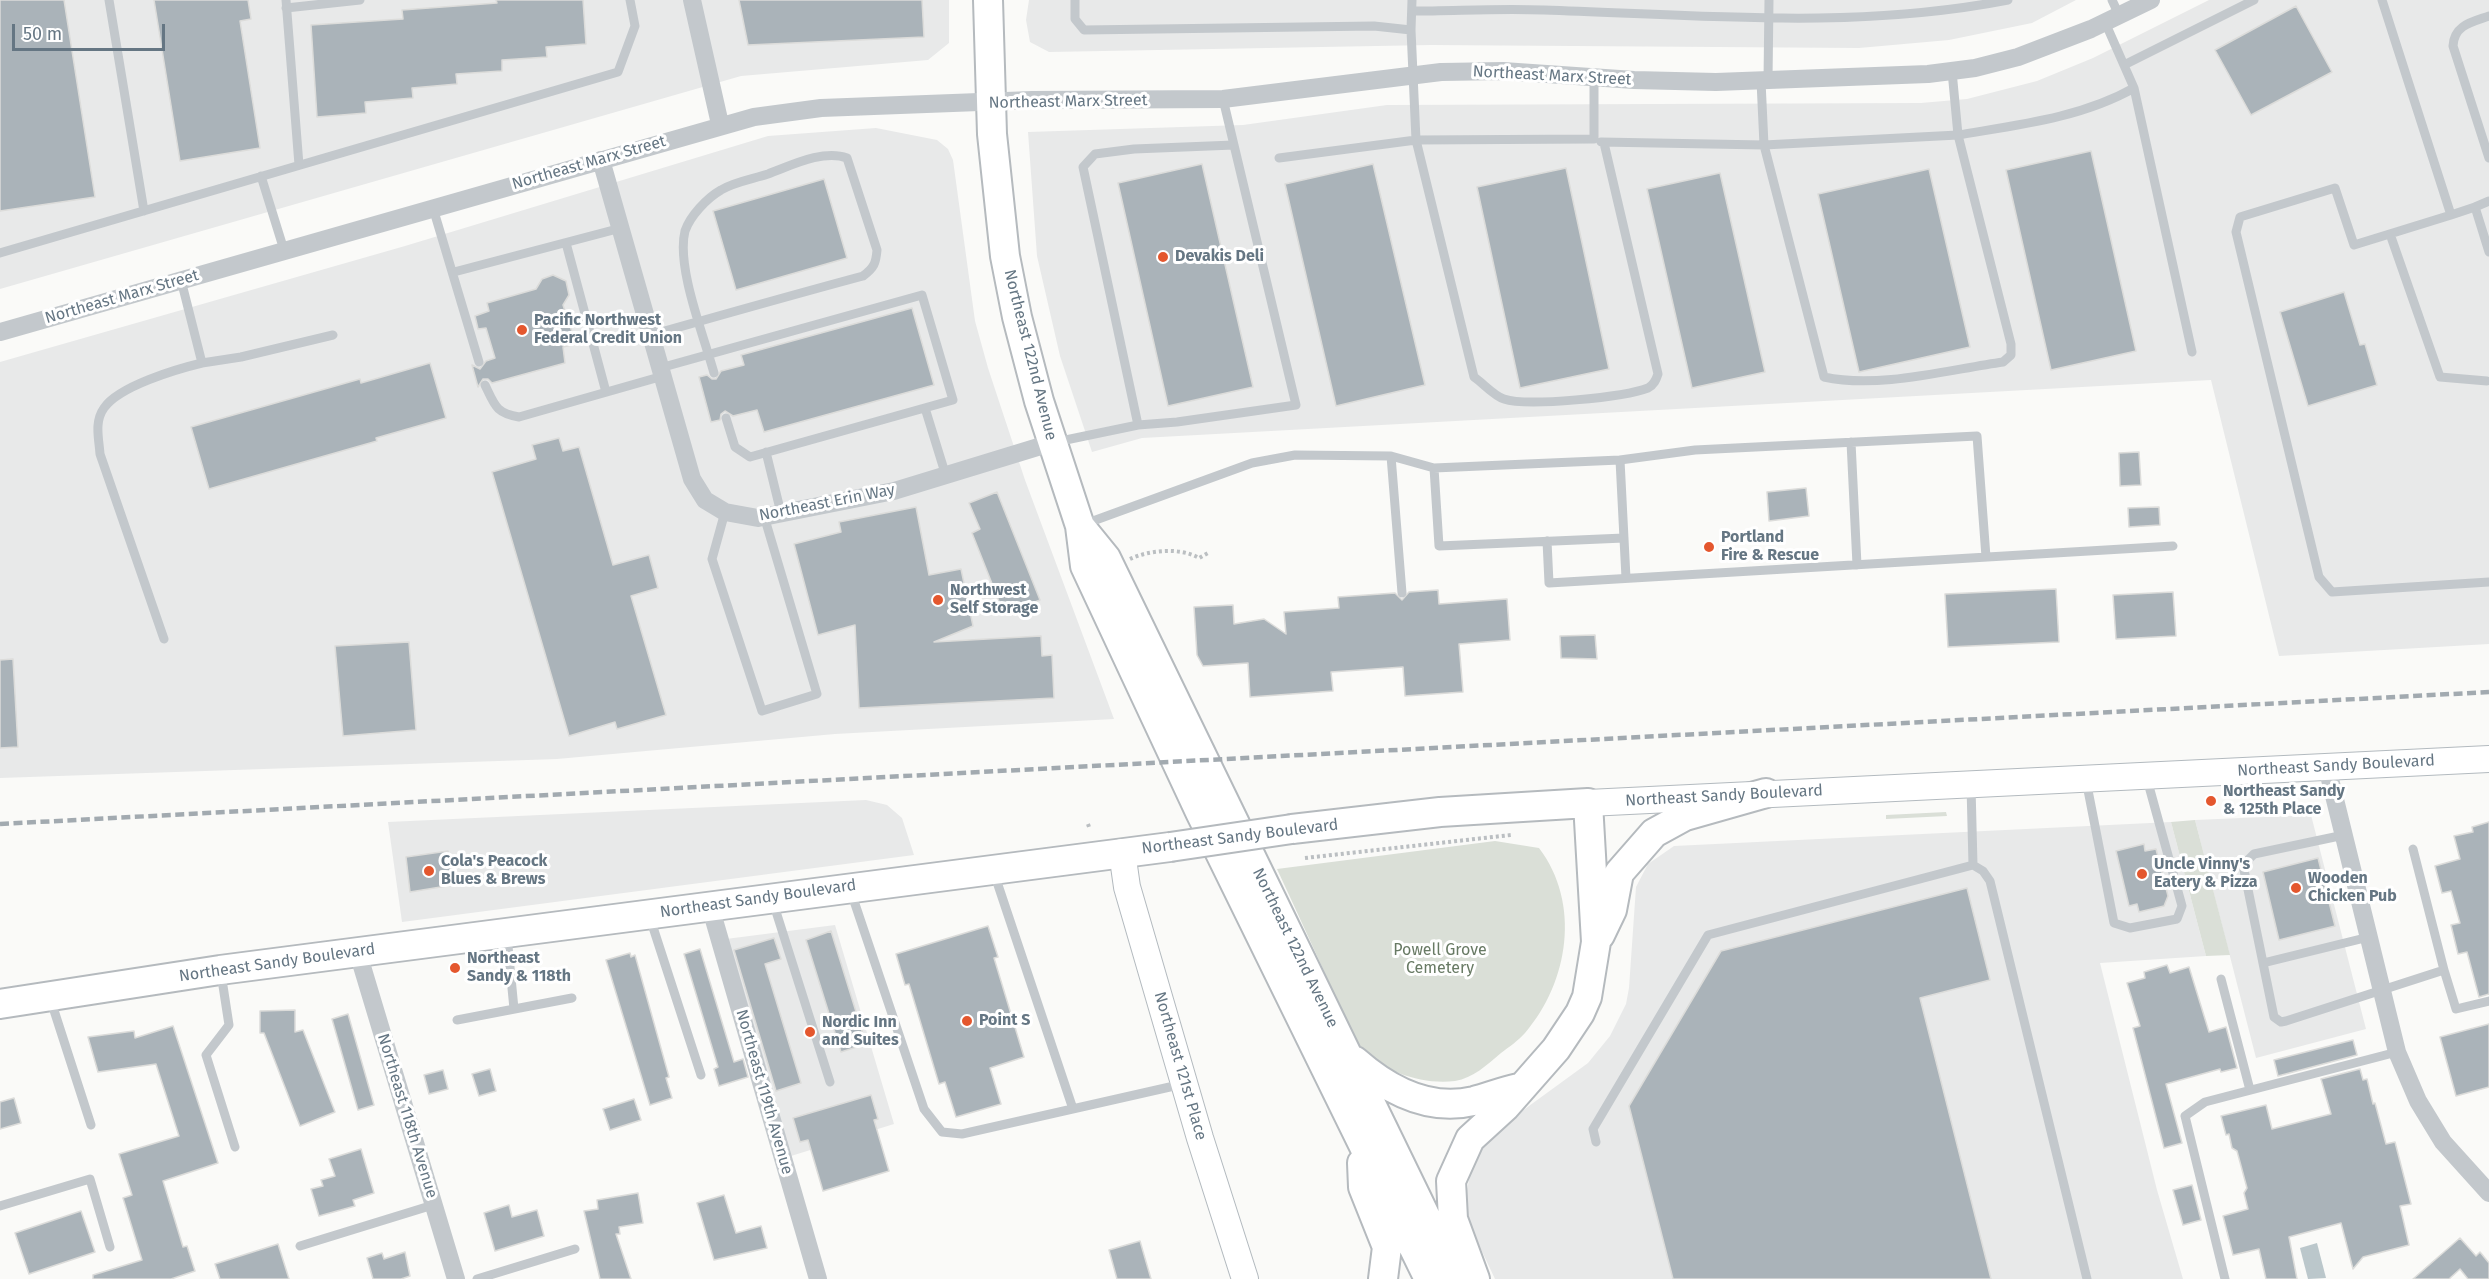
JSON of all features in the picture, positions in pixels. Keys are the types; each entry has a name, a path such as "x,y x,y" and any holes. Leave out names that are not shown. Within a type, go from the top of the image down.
{"main road":[{"name":"Northeast 122nd Avenue","path":"988,0 990,102 996,183 1009,274 1025,348 1051,443 1080,526 1085,566 1200,812 1429,1279"},
{"name":"Northeast 122nd Avenue","path":"1080,526 1110,568 1456,1279"},
{"name":"Northeast Sandy Boulevard","path":"0,1004 220,970 993,868 1170,847 1292,829 1440,812 1766,793 2489,759"},
{"path":"1596,942 1612,910 1619,873 1654,833 1685,816 1766,793"},
{"path":"1475,1279 1453,1219 1451,1181 1470,1138 1505,1107 1519,1088 1556,1048 1580,1013 1593,971 1596,942 1588,803"},
{"name":"Northeast 121st Place","path":"1122,852 1127,887 1245,1279"},
{"path":"1346,1052 1379,1082 1422,1100 1446,1103 1472,1101 1519,1088"},
{"path":"1362,1140 1363,1187 1387,1247 1383,1279"}],"street":[{"path":"692,0 720,124"},
{"name":"Northeast Marx Street","path":"0,332 720,124 754,117 821,108 990,102 1222,99 1413,74 1503,71 1657,81 1866,78 1952,71 2018,57 2112,13 2151,0"},
{"path":"601,160 692,479 705,500 725,512"},
{"name":"Northeast Erin Way","path":"725,512 773,515 894,491 1051,443"},
{"path":"2327,767 2397,1052 2418,1101 2443,1142 2489,1193"},
{"name":"Northeast 119th Avenue","path":"710,906 818,1279"},
{"name":"Northeast 118th Avenue","path":"358,953 456,1279"}],"lane":[{"path":"109,0 144,211"},
{"path":"299,165 286,4 360,0"},
{"path":"0,253 618,72 635,26 630,0"},
{"path":"1075,0 1075,19 1084,30 1374,26 1411,30"},
{"path":"1412,0 1411,30 1416,140 1474,377 1504,399 1540,401 1579,399 1639,390 1650,387 1656,381 1658,374 1604,143"},
{"path":"1769,0 1764,145 1824,377 1844,381 1882,380 2003,363 2011,355 2011,344 1958,135 1952,71"},
{"path":"1412,11 1541,10 1769,19 1922,12 2008,0"},
{"path":"2124,65 2254,0"},
{"path":"2382,0 2451,215"},
{"path":"2112,13 2124,65 2134,88 2192,352"},
{"path":"2489,16 2462,26 2456,33 2453,46 2489,158"},
{"path":"1593,139 1594,77"},
{"path":"1279,158 1416,140 1593,139 1604,143 1764,145 1958,135 2036,122 2088,108 2134,88"},
{"path":"1051,443 1138,425 1177,422 1296,405 1222,99"},
{"path":"1138,425 1083,166 1095,154 1134,149 1234,145"},
{"path":"651,335 698,322 863,276 870,270 876,264 877,250 847,158 842,156 815,158 723,189 698,211 686,228 684,256 698,322 714,373"},
{"path":"261,176 284,250"},
{"path":"2489,201 2354,245 2335,188 2240,217 2236,232 2319,577 2332,592 2489,582"},
{"path":"2475,207 2489,252"},
{"path":"433,208 454,272 479,362"},
{"path":"454,272 621,228"},
{"path":"2390,234 2440,377 2488,383"},
{"path":"566,243 606,392"},
{"path":"181,280 202,363"},
{"path":"485,385 494,405 502,414 519,417 606,392 709,356 922,295 954,400 750,457 735,447 726,418"},
{"path":"164,639 100,454 97,426 104,407 136,384 202,363 241,357 333,334"},
{"path":"925,408 946,476"},
{"path":"1080,526 1252,463 1295,455 1390,456 1434,468 1620,460 1695,450 1977,436 1986,557"},
{"path":"1851,442 1857,565"},
{"path":"725,512 712,559 762,711 817,694 773,515 766,452"},
{"path":"1390,456 1402,593"},
{"path":"1620,460 1626,578"},
{"path":"1434,468 1439,546 1624,538"},
{"path":"1547,541 1549,583 2173,546"},
{"path":"2085,778 2114,923 2130,928 2177,919 2182,906 2146,776"},
{"path":"1971,783 1973,865"},
{"path":"2344,835 2254,854 2246,859 2243,865 2274,1017 2281,1022 2444,970"},
{"path":"2413,849 2456,1009 2489,1001"},
{"path":"1596,1142 1593,1130 1708,935 1973,865 1983,870 1990,881 2087,1279"},
{"path":"993,868 1073,1109"},
{"path":"849,887 924,1109 942,1132 962,1134 1185,1084"},
{"path":"772,897 830,1082"},
{"path":"648,913 701,1075"},
{"path":"507,932 514,1009"},
{"path":"2263,963 2369,937"},
{"path":"220,970 228,1025 206,1055 236,1147"},
{"path":"2221,979 2250,1090"},
{"path":"50,996 91,1125"},
{"path":"457,1020 572,998"},
{"path":"2225,1279 2185,1116 2205,1102 2397,1052"},
{"path":"0,1206 90,1179 110,1247"},
{"path":"300,1246 433,1205"},
{"path":"477,1279 575,1249"}],"path":[{"path":"1110,568 1140,554 1175,551 1190,553 1199,558 1208,553"},
{"path":"1305,858 1511,835"}],"shaded area":[{"path":"0,0 949,0 949,43 928,60 741,76 0,289"},
{"path":"1029,0 2076,0 2032,23 1949,40 1859,48 1431,45 1049,52 1030,42 1026,20"},
{"path":"2209,0 2489,0 2489,644 2279,656 2211,380 1142,438 1092,452 1060,356 1037,256 1028,132 1243,125 1387,105 1921,103 1967,99 2037,81 2093,58"},
{"path":"876,128 937,140 948,149 953,160 975,321 988,368 1025,480 1114,719 835,734 557,759 0,778 0,362 405,246 768,136"},
{"path":"866,800 887,805 902,818 914,855 402,922 388,822"},
{"path":"2311,815 2366,1029 2256,1058 2195,820"},
{"path":"2171,822 2206,956 2100,963 2157,1190 2183,1279 1495,1279 1479,1245 1475,1245 1467,1216 1465,1200 1471,1170 1485,1143 1507,1122 1588,1063 1610,1036 1626,1004 1629,988 1636,887 1648,864 1674,846"},
{"name":"Nordic Inn and Suites","path":"835,925 894,1124 791,1156 726,939"},
{"path":"2317,1243 2326,1278 2308,1279 2300,1248"}],"green space":[{"path":"1946,812 1947,816 1886,819 1886,815"},
{"path":"2195,820 2230,955 2206,956 2171,822"},
{"name":"Powell Grove Cemetery","path":"1495,841 1539,848 1552,870 1561,893 1565,917 1564,942 1560,967 1552,990 1540,1013 1523,1036 1474,1074 1455,1081 1443,1082 1417,1079 1393,1071 1362,1051 1355,1043 1277,869"}],"building":[{"path":"0,0 64,0 95,197 0,211"},
{"path":"154,0 248,0 251,19 240,21 260,148 180,161"},
{"path":"496,0 583,0 586,44 546,47 547,57 502,60 502,71 456,74 457,84 412,88 413,98 365,102 366,113 317,117 311,25 403,19 402,10 497,3"},
{"path":"739,0 922,0 924,37 748,45"},
{"path":"2296,6 2332,72 2251,115 2215,50"},
{"path":"2091,151 2136,351 2051,370 2006,170"},
{"path":"1202,164 1253,387 1168,406 1118,183"},
{"path":"1373,164 1425,385 1336,406 1285,184"},
{"path":"1566,168 1609,369 1520,388 1477,187"},
{"path":"1929,169 1970,347 1859,372 1818,194"},
{"path":"1720,173 1765,372 1692,388 1647,189"},
{"path":"824,179 847,258 736,290 713,211"},
{"path":"553,275 566,281 569,295 563,305 576,344 563,347 565,363 492,383 488,379 483,379 478,387 472,365 480,369 486,361 495,358 486,328 478,329 475,316 489,311 487,303 536,289 542,279"},
{"path":"2344,292 2360,345 2365,344 2377,385 2308,406 2280,312"},
{"path":"912,308 934,385 764,432 757,410 733,416 725,411 721,414 720,420 711,422 699,377 707,375 716,379 721,371 744,365 741,355"},
{"path":"430,363 446,418 376,438 377,441 209,489 191,427 360,379 361,383"},
{"path":"559,438 563,451 579,447 613,565 649,555 658,588 631,596 666,715 617,729 615,722 569,736 492,472 536,459 532,445"},
{"path":"2139,452 2141,485 2120,486 2119,453"},
{"path":"1806,488 1809,516 1769,521 1767,492"},
{"path":"997,492 1040,600 1004,614 972,533 980,529 969,503"},
{"path":"916,507 929,575 961,569 973,626 934,642 1041,636 1042,656 1052,655 1054,698 859,708 855,625 818,635 794,544 841,532 839,522"},
{"path":"2159,507 2160,525 2129,527 2128,508"},
{"path":"2056,589 2059,642 1948,647 1945,594"},
{"path":"1438,590 1439,604 1507,599 1510,640 1459,644 1463,692 1405,696 1403,667 1331,672 1333,691 1250,697 1248,663 1203,666 1197,655 1194,607 1233,605 1234,624 1264,619 1286,634 1284,612 1339,608 1338,597 1395,593 1402,600 1409,592"},
{"path":"2173,592 2176,636 2116,639 2113,595"},
{"path":"1595,635 1597,659 1561,658 1560,636"},
{"path":"409,642 416,730 343,736 335,646"},
{"path":"13,659 18,747 0,748 0,660"},
{"path":"2489,822 2489,994 2479,997 2467,952 2458,954 2451,925 2460,923 2451,891 2442,893 2435,866 2460,859 2454,836 2473,832 2472,827"},
{"name":"Uncle Vinny's Eatery & Pizza","path":"2144,844 2145,851 2156,849 2168,896 2164,906 2139,912 2137,904 2129,906 2116,851"},
{"name":"Cola's Peacock Blues & Brews","path":"448,851 453,885 410,892 406,857"},
{"name":"Wooden Chicken Pub","path":"2318,858 2335,926 2279,940 2263,872"},
{"path":"1967,888 1990,980 1920,998 1991,1279 1673,1279 1629,1106 1721,951"},
{"name":"Point S","path":"988,926 998,957 994,958 1024,1057 990,1068 1001,1104 956,1117 945,1082 939,1084 909,984 905,985 896,954"},
{"path":"831,931 866,1044 841,1052 806,940"},
{"path":"774,938 781,959 765,964 801,1083 776,1091 734,950"},
{"path":"700,949 734,1062 743,1059 748,1077 719,1086 714,1069 718,1067 684,954"},
{"path":"630,953 631,957 635,955 669,1077 666,1078 672,1098 650,1105 606,960"},
{"path":"2167,965 2170,973 2189,967 2209,1032 2226,1027 2237,1068 2221,1072 2220,1069 2166,1084 2182,1143 2164,1148 2133,1028 2140,1026 2127,983 2145,978 2144,972"},
{"path":"295,1010 295,1032 303,1030 335,1112 300,1126 264,1033 260,1033 260,1011"},
{"path":"348,1014 374,1105 358,1110 332,1019"},
{"path":"2489,1024 2489,1087 2456,1096 2440,1037"},
{"path":"173,1026 218,1163 163,1181 183,1247 187,1246 195,1271 171,1279 93,1279 93,1275 142,1260 123,1198 132,1195 119,1154 179,1136 156,1064 98,1072 88,1037 134,1031 135,1038"},
{"path":"2353,1040 2357,1055 2278,1076 2274,1060"},
{"path":"490,1069 496,1091 479,1096 472,1074"},
{"path":"2360,1069 2363,1080 2367,1079 2386,1144 2395,1142 2411,1204 2400,1206 2409,1245 2363,1257 2353,1269 2341,1223 2289,1237 2297,1279 2266,1279 2259,1249 2233,1255 2223,1216 2248,1209 2244,1193 2247,1188 2237,1151 2232,1148 2229,1134 2226,1135 2221,1116 2266,1105 2272,1129 2331,1114 2321,1079"},
{"path":"443,1070 448,1089 429,1094 424,1075"},
{"path":"871,1095 878,1119 874,1120 889,1171 823,1191 808,1140 800,1142 793,1118"},
{"path":"14,1098 21,1123 0,1129 0,1102"},
{"path":"634,1099 641,1120 610,1130 603,1109"},
{"path":"361,1149 374,1193 353,1200 355,1206 319,1216 311,1189 323,1186 321,1180 335,1176 329,1159"},
{"path":"2192,1185 2201,1220 2183,1225 2173,1190"},
{"path":"638,1193 643,1223 619,1227 620,1234 616,1234 631,1279 600,1279 584,1211 598,1209 597,1200"},
{"path":"724,1195 736,1233 761,1226 767,1248 714,1260 697,1203"},
{"path":"509,1205 512,1217 537,1210 544,1236 495,1251 484,1213"},
{"path":"81,1211 95,1252 29,1274 15,1233"},
{"path":"2460,1238 2476,1256 2480,1252 2489,1263 2489,1279 2468,1279 2460,1269 2449,1279 2413,1279"},
{"path":"1140,1241 1151,1279 1117,1279 1109,1250"},
{"path":"278,1244 289,1279 220,1279 215,1264"},
{"path":"405,1252 410,1276 401,1279 373,1279 367,1258 382,1253 384,1259"}],"railway":[{"path":"0,824 2489,692"}],"place":[{"name":"Devakis Deli","path":"1163,257"},
{"name":"Pacific Northwest Federal Credit Union","path":"522,330"},
{"name":"Portland Fire & Rescue","path":"1709,547"},
{"name":"Northwest Self Storage","path":"938,600"},
{"name":"Northeast Sandy & 125th Place","path":"2211,801"},
{"name":"Cola's Peacock Blues & Brews","path":"429,871"},
{"name":"Uncle Vinny's Eatery & Pizza","path":"2142,874"},
{"name":"Wooden Chicken Pub","path":"2296,888"},
{"name":"Northeast Sandy & 118th","path":"455,968"},
{"name":"Point S","path":"967,1021"},
{"name":"Nordic Inn and Suites","path":"810,1032"}]}
